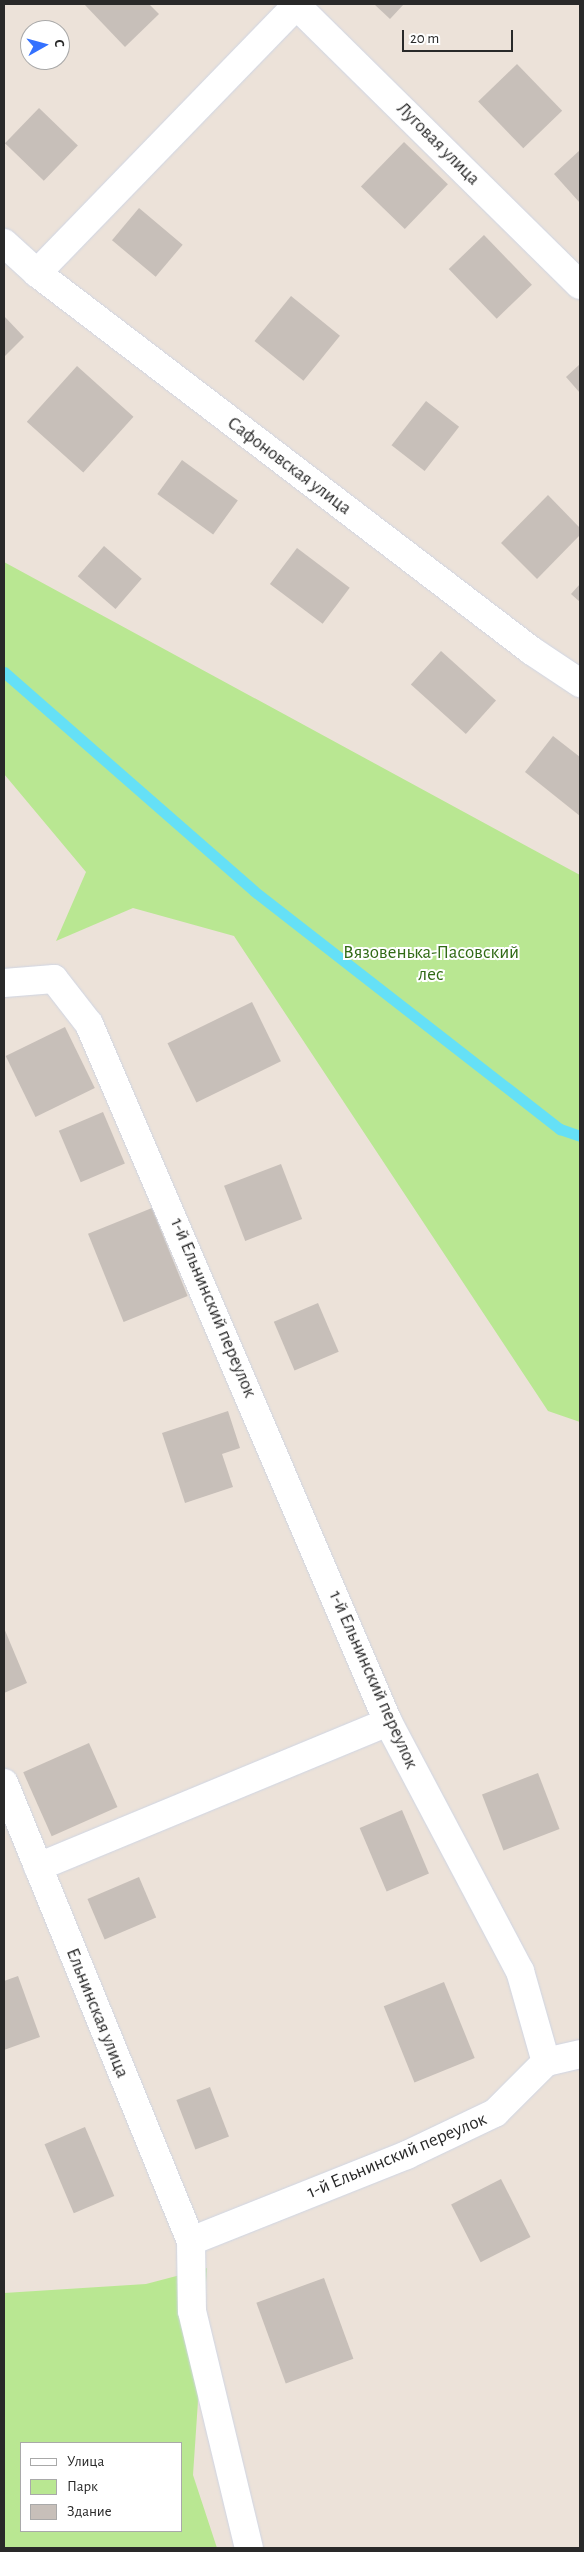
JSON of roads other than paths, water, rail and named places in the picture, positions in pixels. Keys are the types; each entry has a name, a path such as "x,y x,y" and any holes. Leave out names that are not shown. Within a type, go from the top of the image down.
{"street":[{"path":"37,273 297,4"},
{"name":"Луговая улица","path":"297,4 580,285"},
{"name":"Сафоновская улица","path":"4,242 37,273 532,651 580,683"},
{"name":"1-й Ельнинский переулок","path":"4,983 54,979 90,1024 388,1722 520,1971 546,2062 495,2113 407,2155 191,2242"},
{"path":"38,1866 388,1722"},
{"name":"Ельнинская улица","path":"4,1783 191,2242"},
{"path":"546,2062 580,2054"},
{"path":"191,2242 192,2311 249,2548"}],"waterway":[{"path":"4,672 254,891 560,1129 580,1136"}],"park label":[{"name":"Вязовенька-Пасовский лес","path":"431,964"}]}
